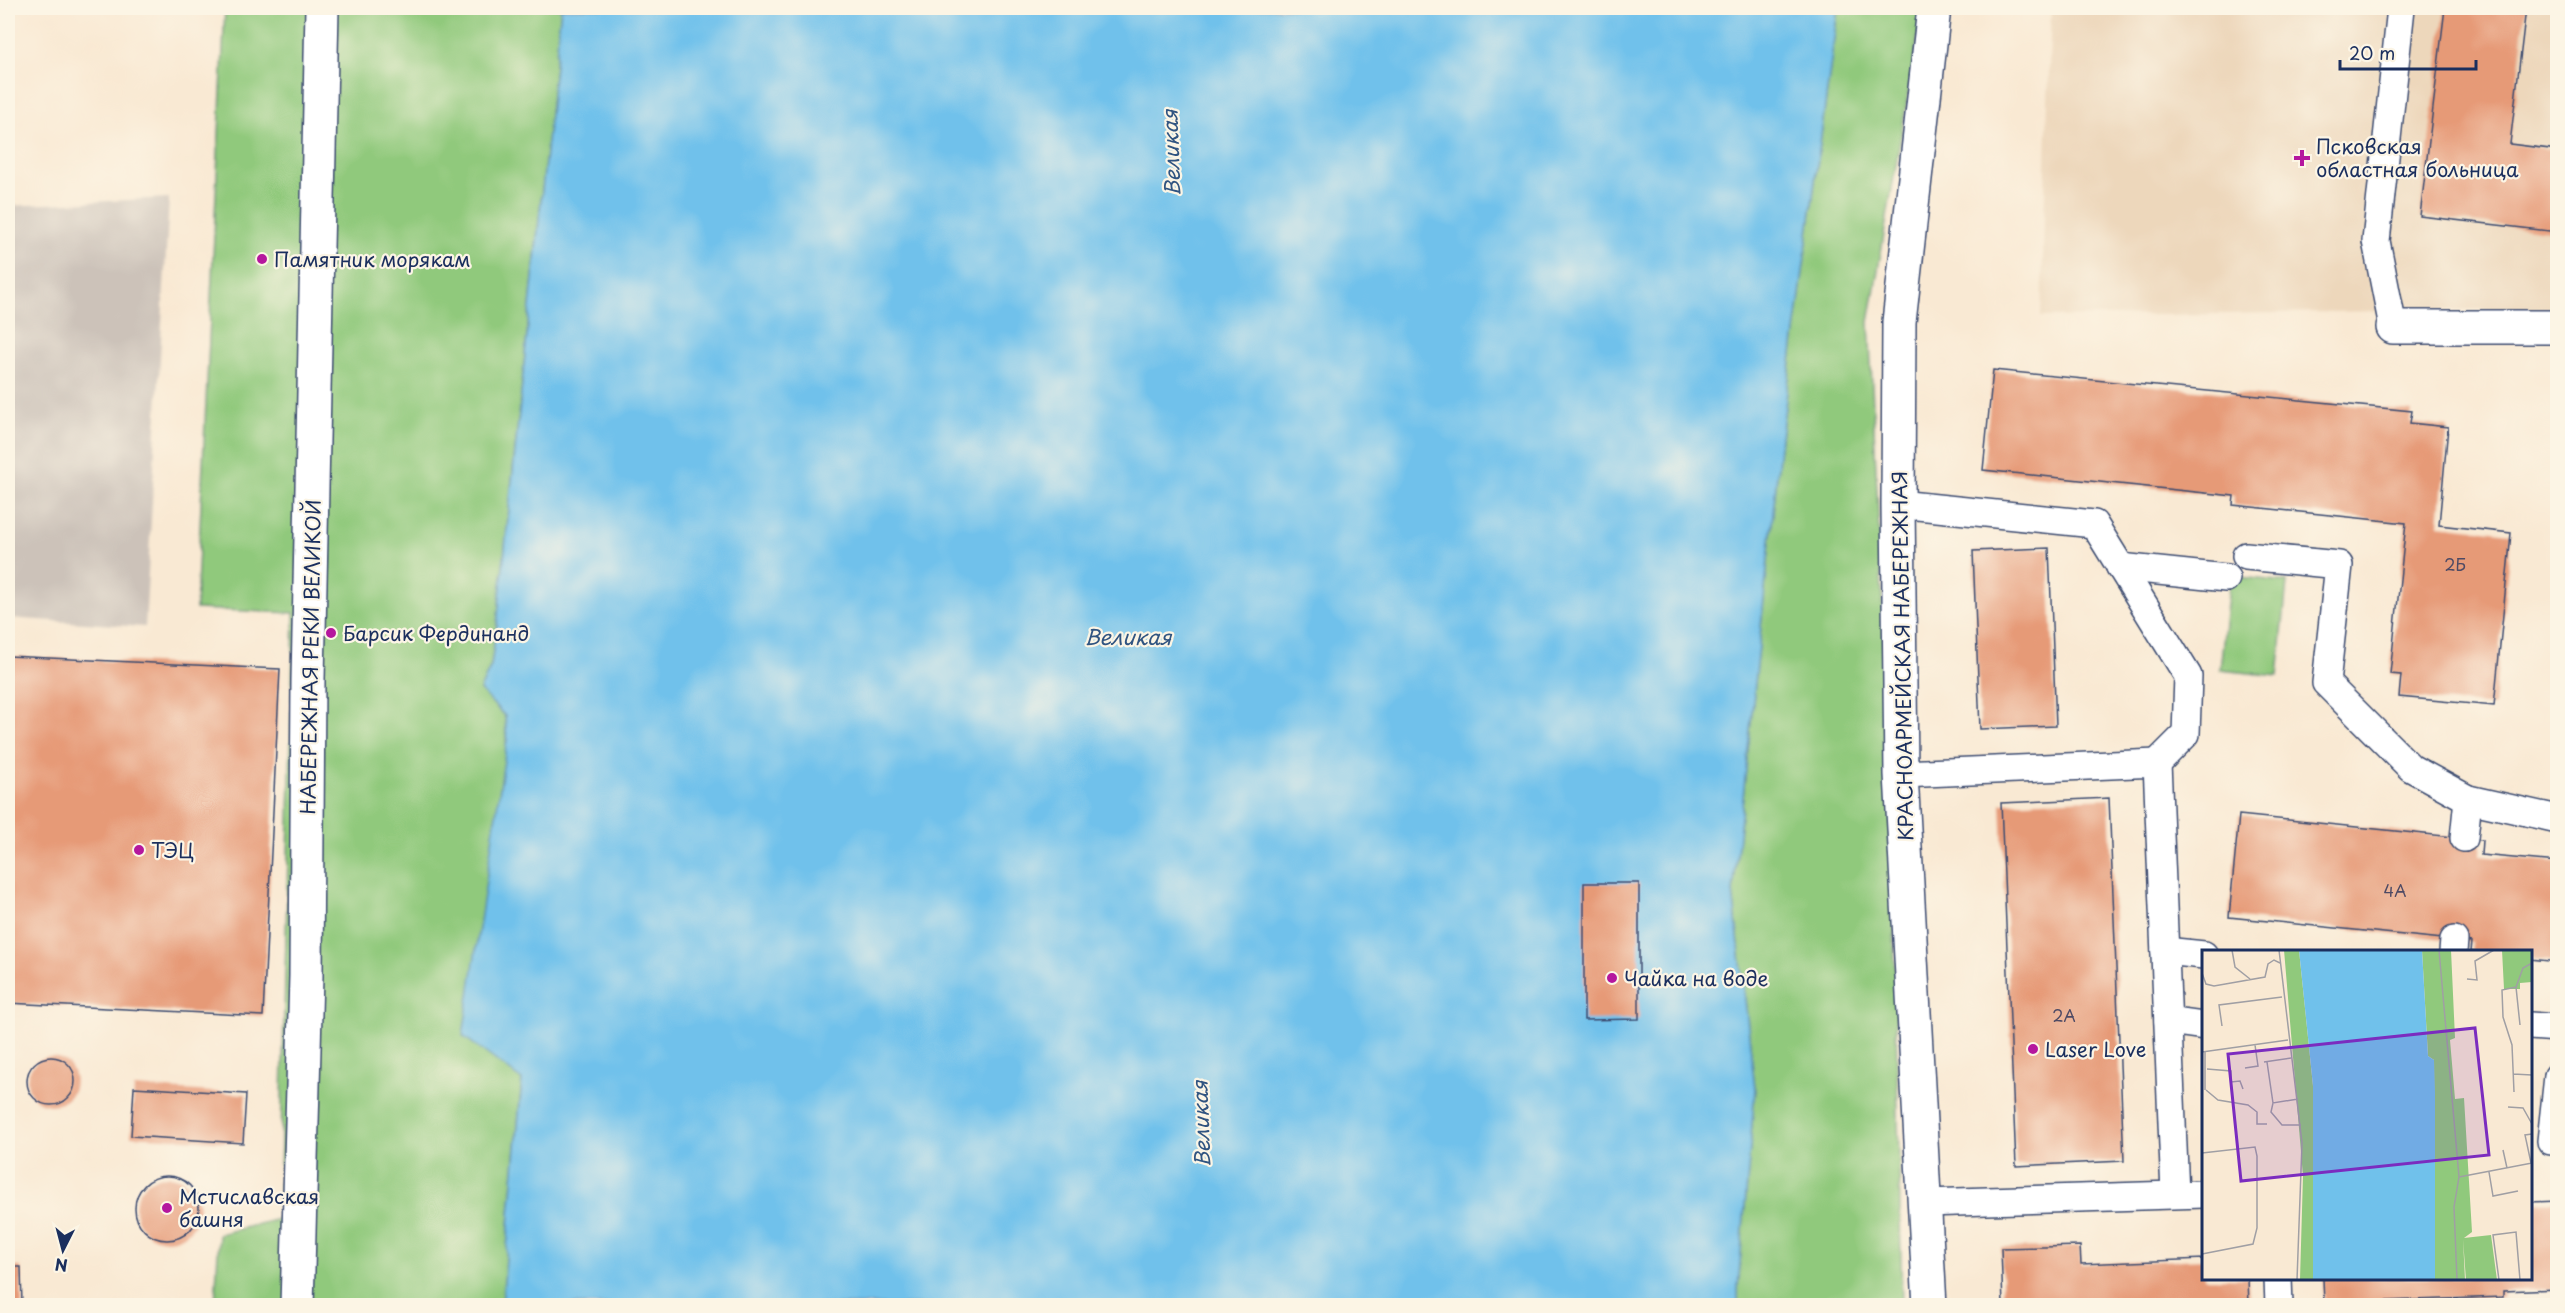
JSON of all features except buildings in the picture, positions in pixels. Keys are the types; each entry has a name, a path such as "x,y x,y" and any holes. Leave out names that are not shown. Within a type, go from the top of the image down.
{"street":[{"name":"НАБЕРЕЖНАЯ РЕКИ ВЕЛИКОЙ","path":"297,1305 306,976 308,680 322,8"},
{"name":"КРАСНОАРМЕЙСКАЯ НАБЕРЕЖНАЯ","path":"1930,1305 1926,1203 1913,1021 1902,774 1898,504 1899,322 1934,8"},
{"path":"2393,327 2558,327"}],"lane":[{"path":"2393,327 2376,242 2401,8"},
{"path":"1898,504 2094,524 2188,676 2186,734 2157,764 1902,774"},
{"path":"2246,556 2339,565 2326,683 2411,768 2468,799 2558,819"},
{"path":"2120,567 2226,578"},
{"path":"2157,764 2175,1194"},
{"path":"2464,838 2468,799"},
{"path":"2165,951 2202,955"},
{"path":"2168,1022 2202,1026"},
{"path":"2532,1026 2558,1028"},
{"path":"2558,1076 2551,1141 2558,1142"},
{"path":"1926,1203 2202,1194"},
{"path":"2278,1280 2279,1305"}],"shaded area":[{"name":"Псковская областная больница","path":"2051,8 2557,8 2557,308 2041,317"},
{"path":"169,198 145,627 8,618 8,206"}],"green space":[{"path":"225,8 561,8 497,625 491,666 480,690 505,716 522,1079 502,1305 215,1305 219,1234 279,1219 294,613 196,609"},
{"path":"1838,8 1923,8 1869,322 1891,784 1902,1305 1738,1306 1755,1089 1733,892 1781,437"},
{"path":"2230,576 2287,582 2278,676 2220,670"}],"water":[{"name":"Великая","path":"561,8 1838,8 1781,437 1733,892 1755,1089 1738,1305 502,1305 522,1080 463,1036 507,740 505,716 480,690 491,666 497,625"}],"place":[{"name":"Псковская областная больница","path":"2302,158"},
{"name":"Памятник морякам","path":"262,259"},
{"name":"Барсик Фердинанд","path":"331,633"},
{"name":"ТЭЦ","path":"139,850"},
{"name":"Чайка на воде","path":"1612,978"},
{"name":"Laser Love","path":"2033,1049"},
{"name":"Мстиславская башня","path":"167,1208"}]}
